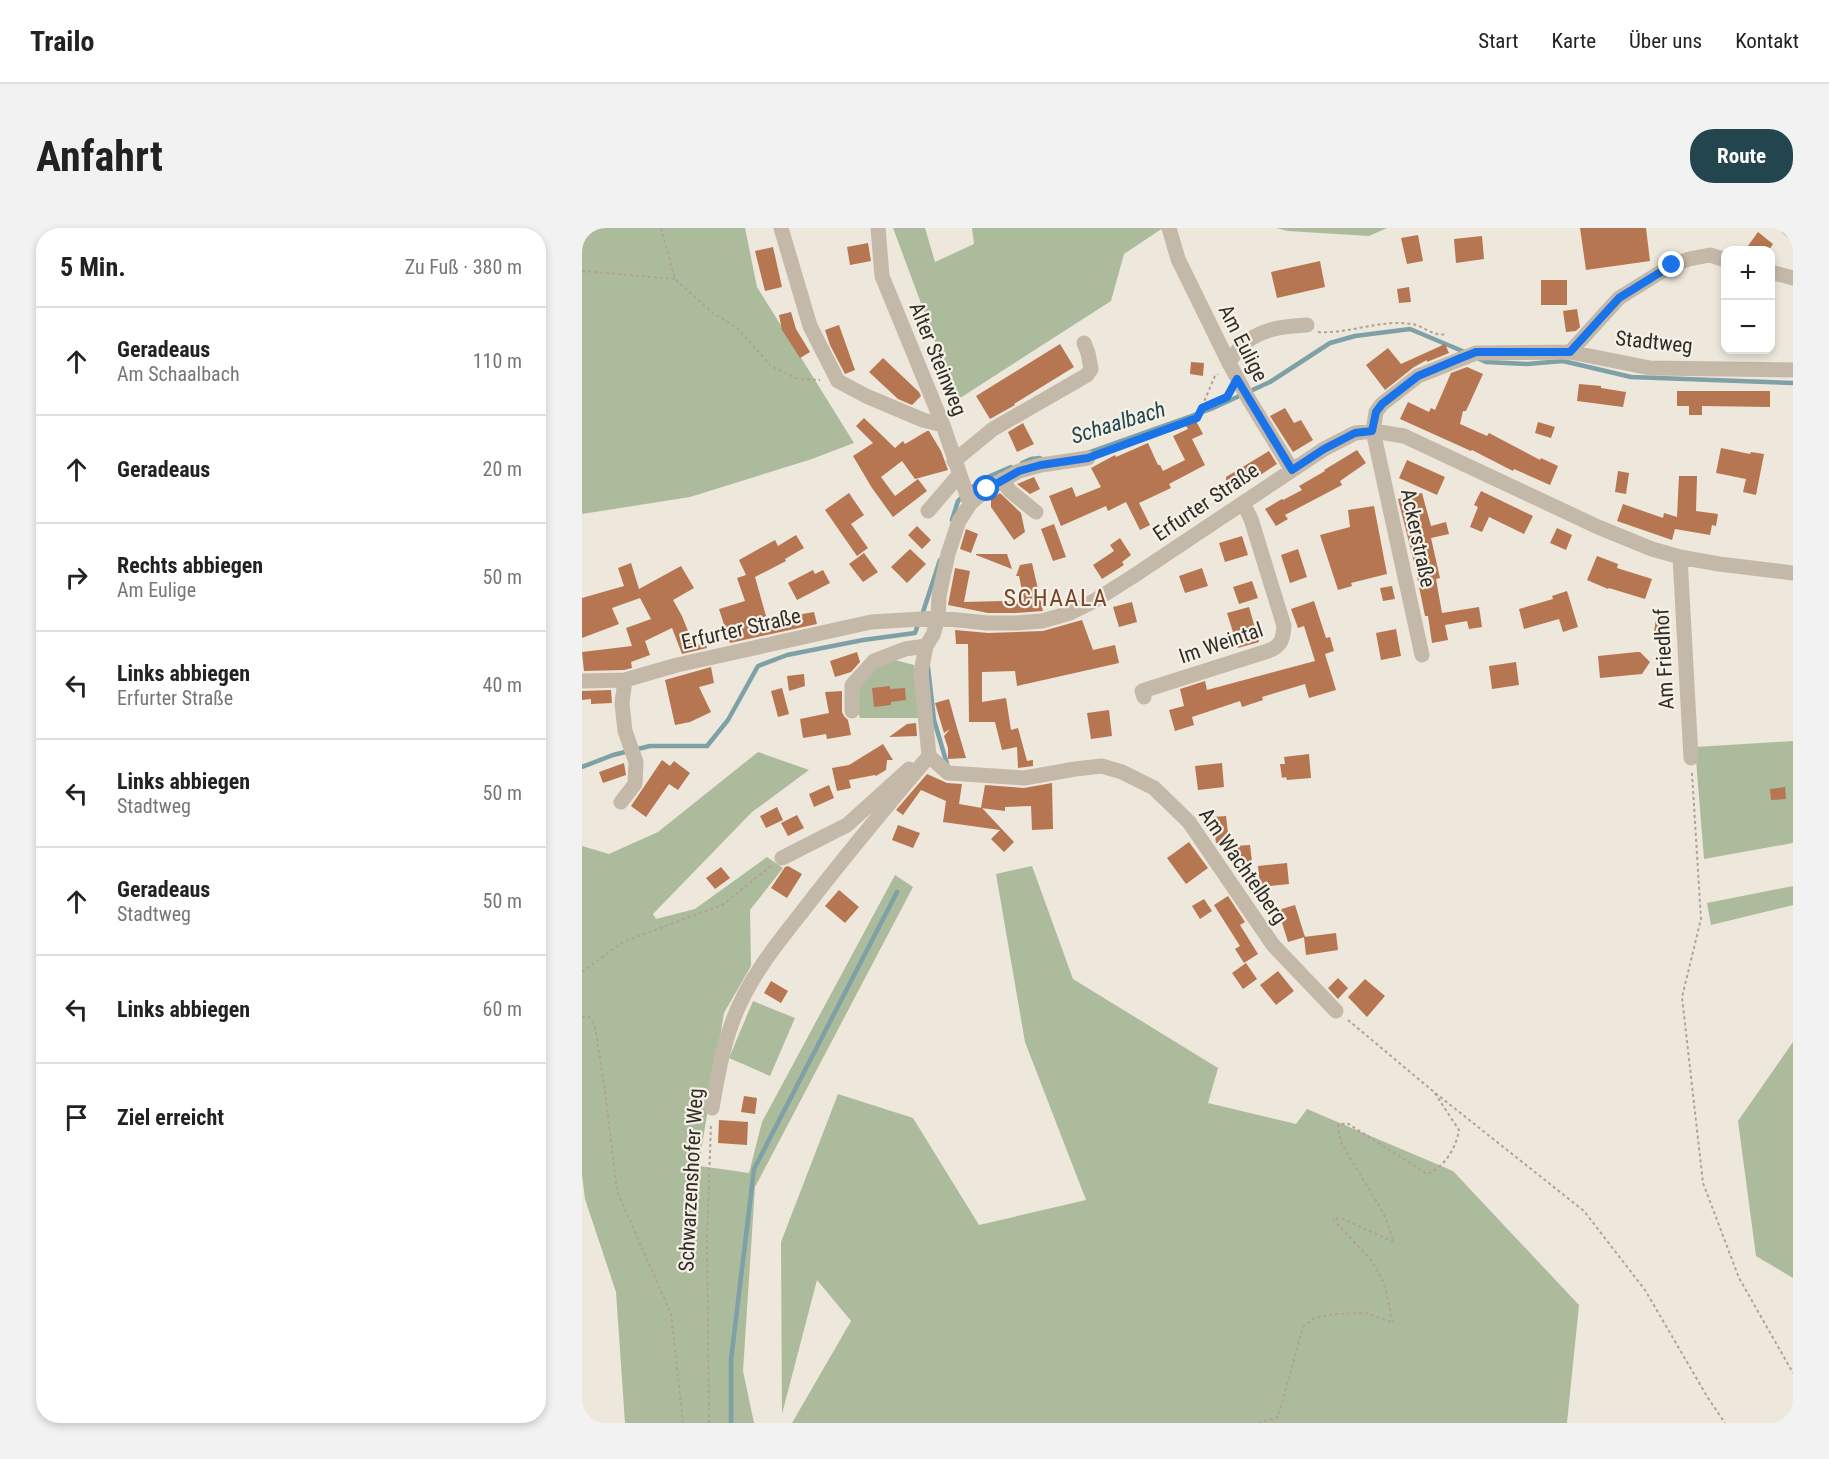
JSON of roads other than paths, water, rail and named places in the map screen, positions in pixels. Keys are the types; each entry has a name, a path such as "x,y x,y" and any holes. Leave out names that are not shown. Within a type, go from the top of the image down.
{"street":[{"path":"781,228 810,326 838,381 866,396 923,420 943,425"},
{"name":"Alter Steinweg","path":"878,228 882,276 943,425 969,501"},
{"name":"Am Eulige","path":"1169,228 1179,259 1229,363 1292,470"},
{"path":"1788,228 1793,232"},
{"path":"1570,352 1619,298 1672,265 1689,258 1710,255 1721,259"},
{"path":"1775,273 1793,278"},
{"path":"1229,363 1241,346 1258,335 1281,326 1307,325"},
{"path":"928,511 993,429 1087,375 1091,369 1084,343"},
{"name":"Stadtweg","path":"1372,431 1376,412 1382,404 1418,376 1476,352 1570,352 1650,368 1793,370"},
{"name":"Erfurter Straße","path":"582,681 625,680 676,666 870,622 925,618 1016,623 1042,621 1070,613 1094,601 1324,449 1355,433 1372,431 1404,436 1598,527 1652,549 1719,564 1793,573"},
{"name":"Ackerstraße","path":"1372,431 1422,655"},
{"path":"782,858 847,825 903,773 929,756 921,672 926,646 933,635 925,618 939,596 948,554 959,521 969,501 1019,471 1041,465 1088,458"},
{"path":"1002,480 1010,491 1036,512"},
{"name":"Im Weintal","path":"1144,697 1142,691 1269,651 1281,643 1284,626 1244,503"},
{"name":"Am Friedhof","path":"1680,557 1691,758"},
{"path":"852,711 852,686 874,661 905,649 926,646"},
{"path":"621,802 635,784 636,762 625,730 622,704 625,680"},
{"name":"Am Wachtelberg","path":"929,756 948,772 1024,778 1102,766 1122,772 1154,788 1189,822 1274,945 1336,1011"},
{"name":"Schwarzenshofer Weg","path":"712,1108 718,1073 732,1023 742,999 770,953 832,872 929,756"}],"waterway":[{"name":"Schaalbach","path":"1087,453 1211,409 1270,382 1330,343 1355,336 1410,329 1467,353"},
{"name":"Schaalbach","path":"1477,358 1486,362 1527,364 1563,361 1631,377 1793,383"},
{"name":"Schaalbach","path":"1022,463 1040,458"},
{"name":"Schaalbach","path":"969,490 981,480 1011,467"},
{"name":"Schaalbach","path":"952,520 958,501 963,496"},
{"name":"Schaalbach","path":"922,615 940,560"},
{"name":"Schaalbach","path":"582,767 613,755 650,746 707,746 728,720 758,666 787,655 863,640 915,633 919,622"},
{"path":"928,667 934,720 947,764"},
{"path":"731,1423 731,1360 754,1169 897,892"}],"district":[{"name":"SCHAALA","path":"1056,598"}]}
